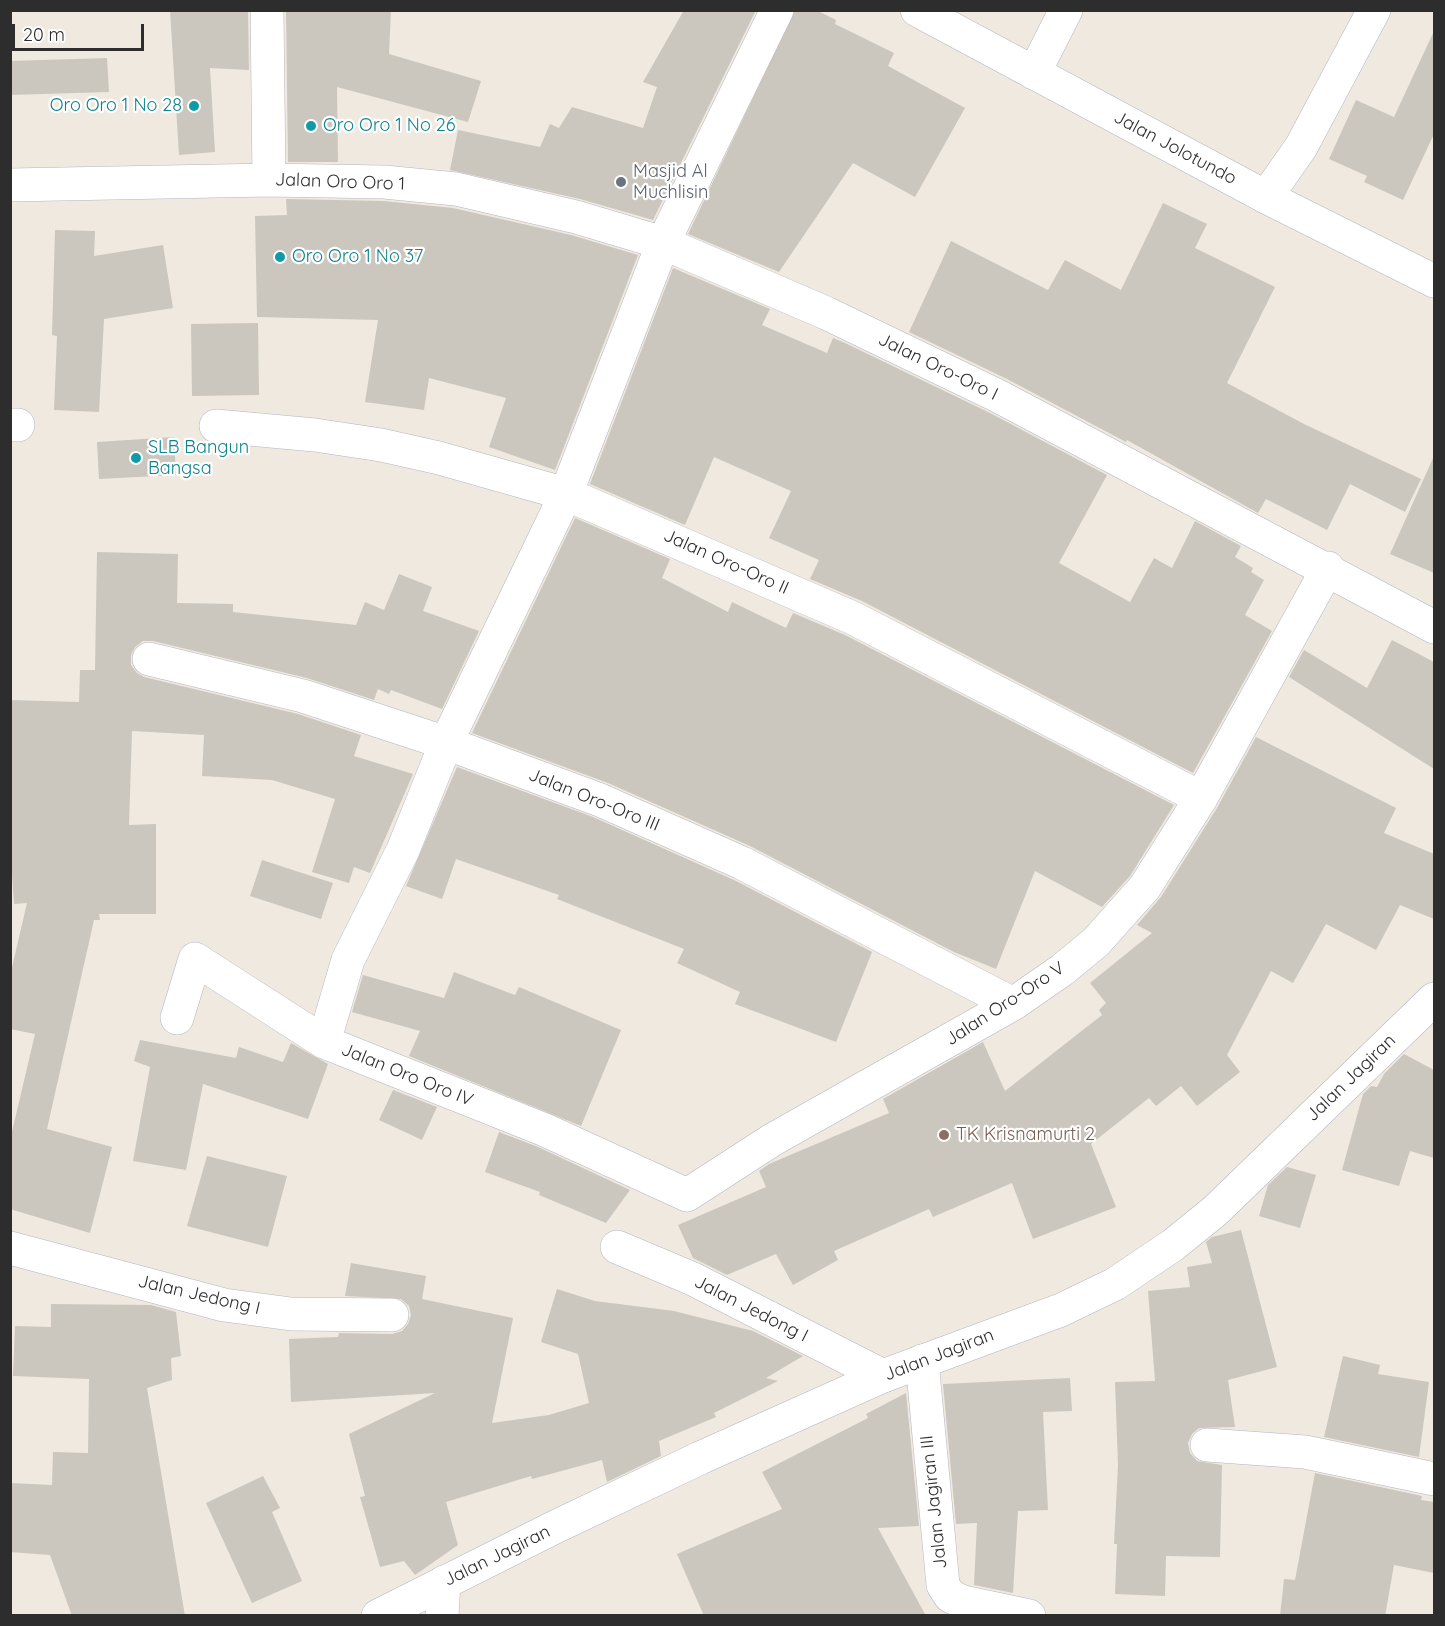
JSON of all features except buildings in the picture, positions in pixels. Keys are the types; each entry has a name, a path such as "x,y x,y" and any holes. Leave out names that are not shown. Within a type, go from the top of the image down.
{"street":[{"path":"267,10 270,180"},
{"path":"324,1042 348,960 404,850 446,743 566,494 663,243 777,10"},
{"name":"Jalan Jolotundo","path":"917,10 1266,197 1434,281"},
{"path":"1034,73 1066,10"},
{"path":"1266,197 1301,147 1374,10"},
{"name":"Jalan Oro Oro 1","path":"10,185 270,180 384,182 456,189 576,217 663,243"},
{"name":"Jalan Oro-Oro I","path":"663,243 826,313 998,396 1328,568 1434,627"},
{"name":"Jalan Oro-Oro II","path":"216,426 303,434 381,446 438,458 566,494 853,618 1201,798"},
{"name":"Jalan Oro-Oro V","path":"687,1194 772,1140 1013,1004 1062,970 1095,942 1144,887 1201,798 1328,568"},
{"name":"Jalan Oro-Oro III","path":"149,659 303,696 446,743 600,800 742,863 1013,1004"},
{"name":"Jalan Oro Oro IV","path":"177,1018 195,959 324,1042 545,1130 687,1194"},
{"name":"Jalan Jagiran","path":"378,1616 700,1458 883,1376 1061,1310 1095,1295 1137,1271 1215,1211 1434,999"},
{"name":"Jalan Jedong I","path":"617,1247 693,1279 883,1376"},
{"name":"Jalan Jedong I","path":"10,1248 224,1305 291,1314 392,1315"},
{"name":"Jalan Jagiran III","path":"922,1361 943,1585 950,1596 963,1602 1029,1616"},
{"path":"1207,1445 1305,1452 1434,1479"},
{"path":"442,1616 444,1582"}],"place":[{"name":"Oro Oro 1 No 28","path":"194,106"},
{"name":"Oro Oro 1 No 26","path":"311,126"},
{"name":"Masjid Al Muchlisin","path":"621,182"},
{"name":"Oro Oro 1 No 37","path":"280,257"},
{"name":"SLB Bangun Bangsa","path":"136,458"},
{"name":"TK Krisnamurti 2","path":"944,1135"}]}
